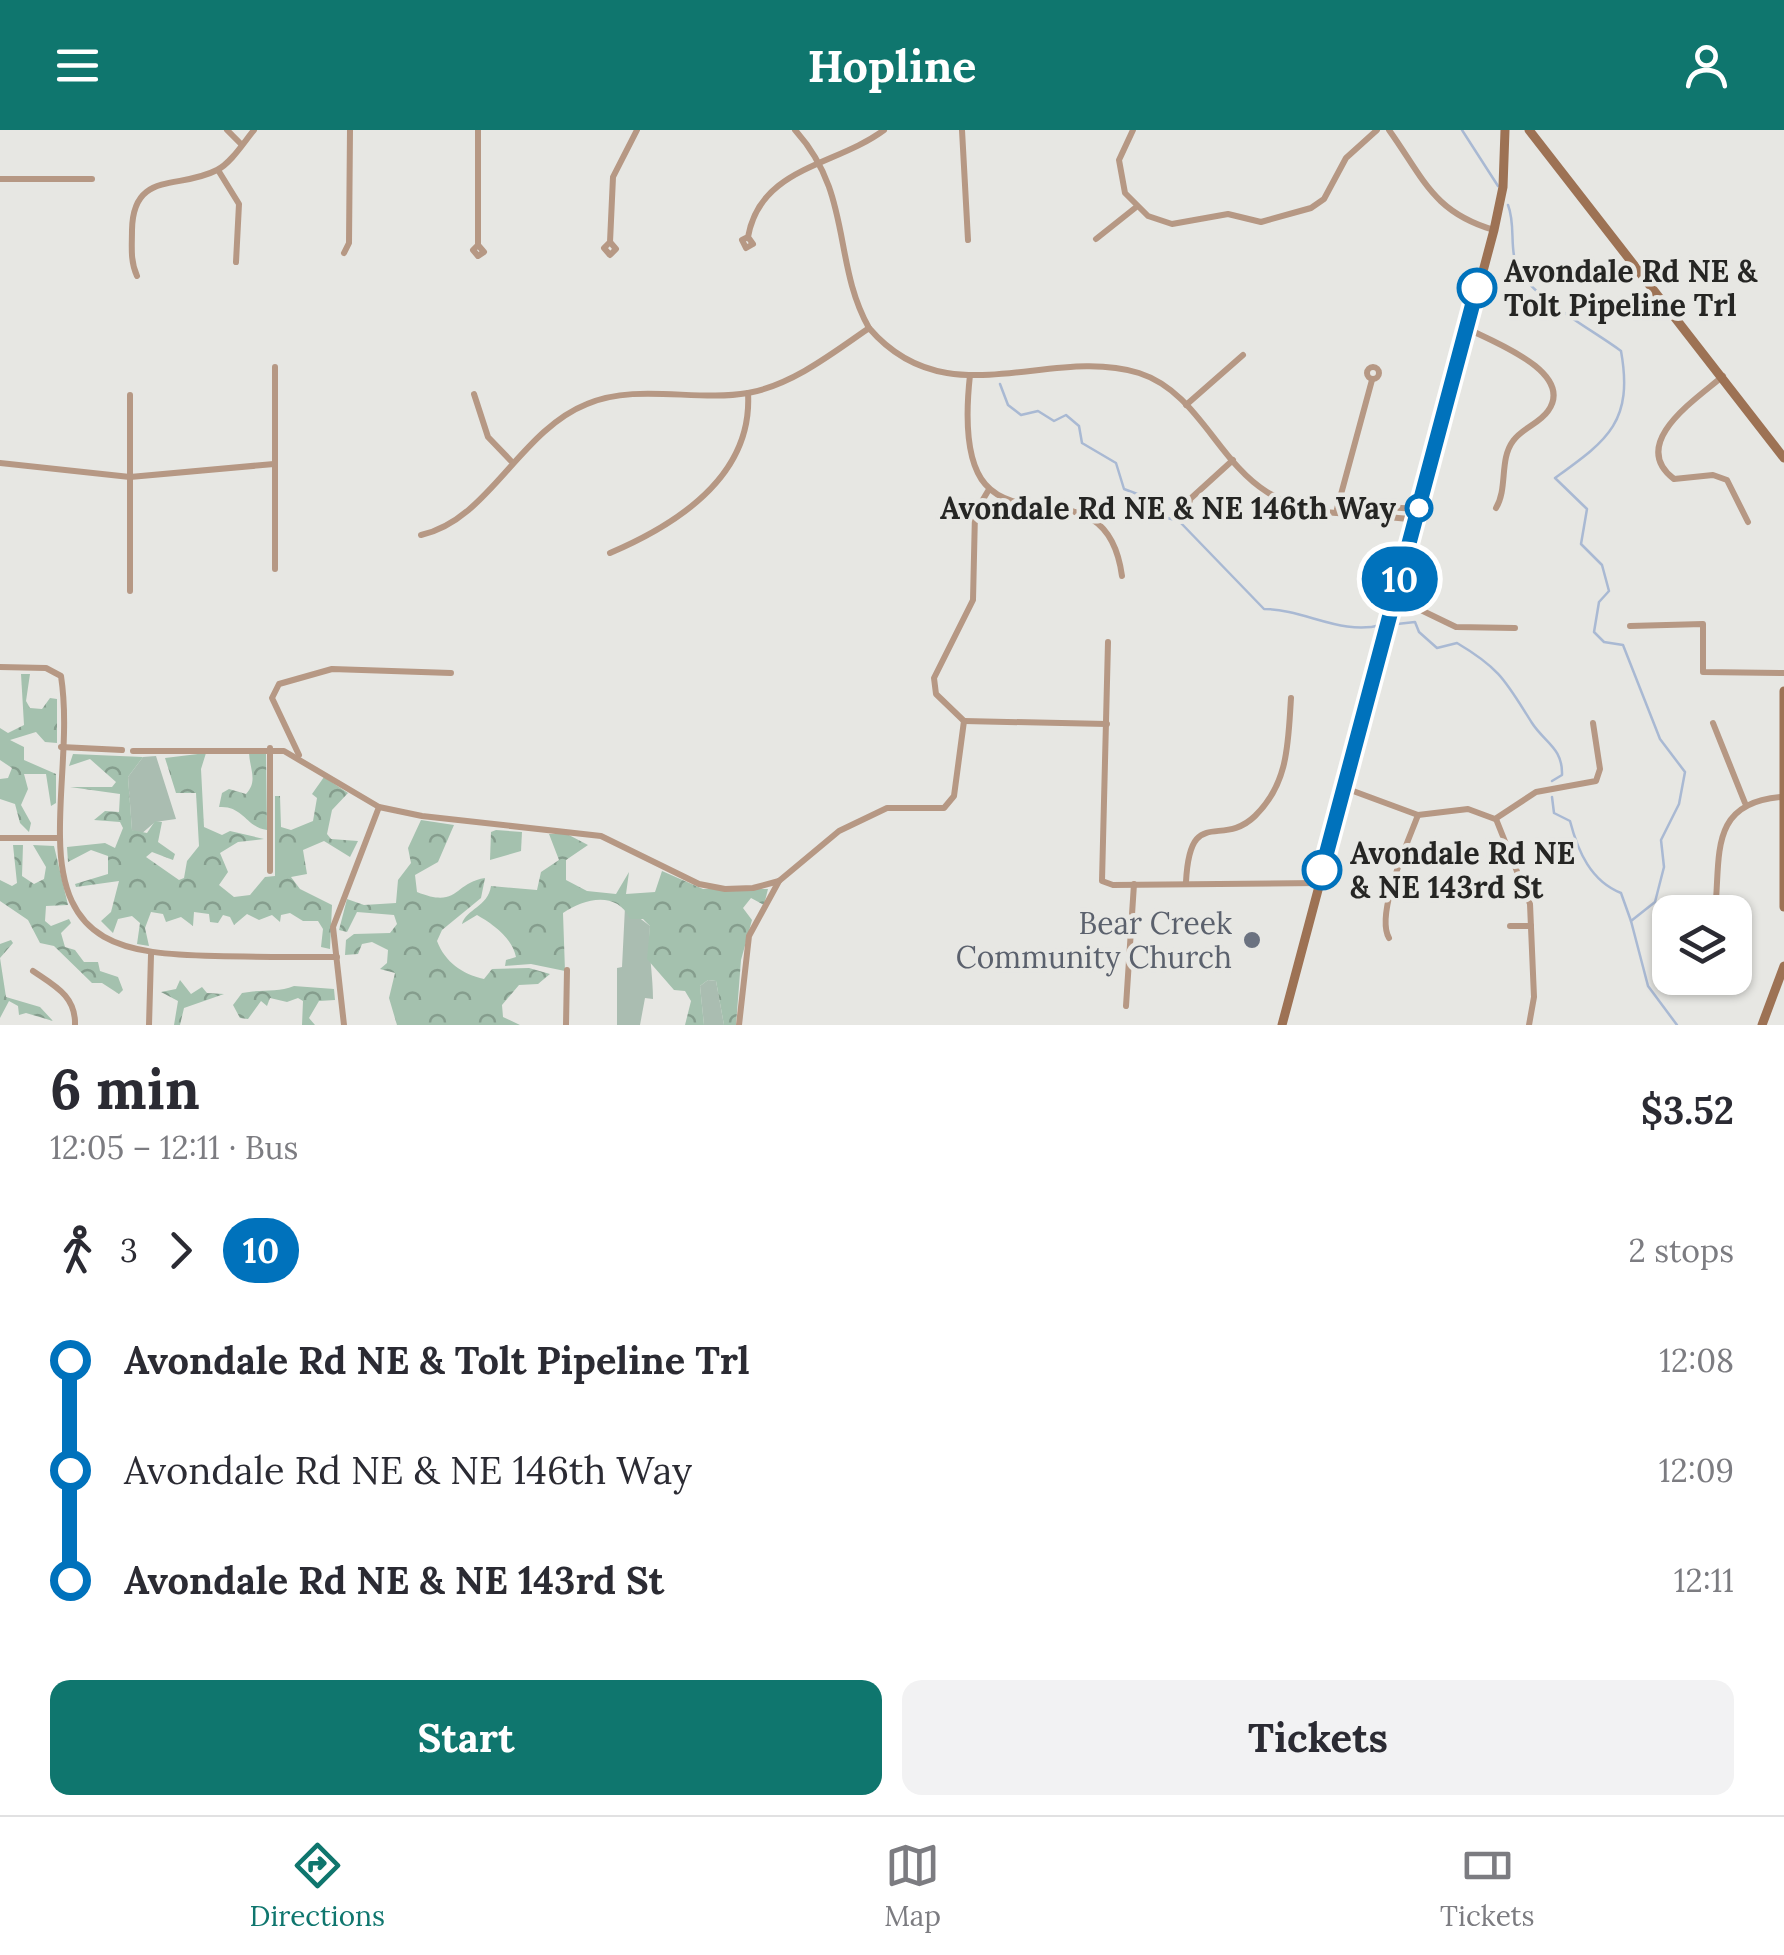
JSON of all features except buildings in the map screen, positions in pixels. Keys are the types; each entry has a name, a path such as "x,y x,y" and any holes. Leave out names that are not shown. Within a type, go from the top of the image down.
{"main road":[{"path":"1282,1025 1465,327 1494,230 1502,187 1505,130"},
{"path":"1529,130 1784,458"},
{"path":"1784,691 1784,906"},
{"path":"1762,1025 1784,966"}],"street":[{"path":"227,130 242,144"},
{"path":"137,276 132,265 132,223 134,206 142,194 218,170 254,130"},
{"path":"344,253 349,243 350,130"},
{"path":"478,130 478,245"},
{"path":"610,242 612,177 637,130"},
{"path":"795,130 820,163 837,204 855,296 870,328 888,347 919,364 970,376 1121,370 1163,384 1186,404 1250,479 1278,498 1313,508 1417,515"},
{"path":"748,237 760,201 782,182 884,130"},
{"path":"962,130 968,240"},
{"path":"1128,131 1118,169 1125,194 1136,208 1172,224 1224,214 1261,222 1289,216 1324,198 1346,158 1377,130"},
{"path":"1389,130 1441,205 1463,221 1494,230"},
{"path":"218,170 239,204 236,262"},
{"path":"0,179 92,178"},
{"path":"1096,240 1136,208"},
{"path":"1465,327 1537,366 1552,388 1552,407 1522,431 1508,449 1502,498 1496,508"},
{"path":"421,536 460,519 511,461 558,420 602,399 748,393 787,380 870,328"},
{"path":"1186,404 1244,355"},
{"path":"274,570 275,367"},
{"path":"970,376 971,453 988,491 1019,506 1074,509 1108,529 1122,576"},
{"path":"1724,376 1673,418 1661,436 1659,449 1662,464 1674,479 1713,475 1727,480 1748,522"},
{"path":"1337,510 1372,380"},
{"path":"610,553 651,536 683,514 724,473 747,435 748,393"},
{"path":"130,394 130,591"},
{"path":"474,394 488,437 511,461"},
{"path":"1188,500 1233,460"},
{"path":"0,463 130,477 274,464"},
{"path":"988,491 976,513 974,600 934,678 936,694 964,721 1107,724"},
{"path":"1395,598 1456,627 1515,628"},
{"path":"1630,626 1703,624 1703,672 1784,673"},
{"path":"1108,642 1102,881 1318,882"},
{"path":"0,667 58,672 62,681 60,838 67,890 88,923 109,940 151,954 337,957"},
{"path":"300,756 272,698 280,684 332,669 451,674"},
{"path":"1186,882 1189,850 1199,836 1244,824 1274,793 1286,763 1291,698"},
{"path":"133,750 270,748 300,756 379,807 422,816 601,836 711,887 753,888 779,880 839,831 887,808 908,805 936,811 950,803 964,721"},
{"path":"1496,819 1536,792 1596,781 1600,768 1593,723"},
{"path":"1712,723 1745,803"},
{"path":"62,747 122,750"},
{"path":"270,748 270,870"},
{"path":"1345,788 1418,815 1468,808 1496,819 1530,904 1534,997 1529,1025"},
{"path":"1717,895 1724,828 1745,803 1782,802"},
{"path":"344,1025 336,914 379,807"},
{"path":"1389,938 1384,928 1388,905 1418,815"},
{"path":"0,838 60,838"},
{"path":"739,1025 749,936 779,880"},
{"path":"1126,1006 1134,884"},
{"path":"1510,926 1531,926"},
{"path":"149,1025 151,954"},
{"path":"566,1025 567,970"},
{"path":"33,972 66,994 75,1012 76,1025"}],"green space":[{"path":"21,674 30,674 26,701 30,708 42,709 50,698 57,699 57,743 45,742 36,732 10,740 24,747 24,760 56,774 56,803 51,806 46,774 24,774 28,789 21,805 31,823 29,832 20,823 15,804 0,799 0,779 8,778 12,768 0,760 0,728 8,733 24,725"},
{"path":"206,753 201,769 204,827 222,835 230,831 264,839 238,842 220,853 228,872 219,885 234,897 250,895 265,877 275,876 275,796 280,796 281,827 291,830 313,821 317,798 312,794 324,777 348,793 332,810 327,834 331,839 358,841 350,857 324,841 303,850 307,874 291,877 300,889 332,905 330,949 321,947 323,929 318,921 303,921 290,913 281,915 280,922 272,915 259,920 247,914 234,925 230,917 223,915 218,923 210,922 209,914 194,912 193,926 181,917 166,922 163,914 151,912 145,928 149,946 137,944 140,923 132,916 118,919 113,933 101,921 111,912 119,881 76,887 75,884 108,874 108,856 91,850 68,862 67,847 105,843 115,848 123,828 120,822 94,820 105,811 119,812 120,794 70,787 112,787 116,782 90,759 69,766 73,754 143,757 128,777 132,830 147,833 155,821 162,822 158,842 175,854 173,860 152,852 146,857 179,880 184,878 187,861 199,846 196,793 176,793 165,758"},
{"path":"249,753 266,753 267,830 234,809 219,807 222,793 229,789 246,794 250,789"},
{"path":"156,756 176,819 155,822 140,835 132,830 128,777 143,757"},
{"path":"421,820 454,825 438,862 415,875 417,892 441,898 485,878 481,898 442,930 437,941 450,961 468,974 484,979 492,969 529,968 550,974 538,984 519,985 502,1005 503,1017 520,1025 397,1025 389,998 395,973 380,969 387,963 388,950 372,942 362,944 358,954 345,955 346,940 354,934 390,933 397,924 394,915 357,912 347,932 339,930 347,899 364,905 396,903 398,880 411,863 408,848"},
{"path":"491,832 522,832 521,851 490,860"},
{"path":"549,834 567,834 588,845 566,860 566,880 587,891 616,894 629,872 626,894 655,892 662,871 703,889 768,889 764,905 751,898 743,908 752,920 741,960 736,1025 724,1025 716,981 708,980 700,986 704,1025 685,1025 691,1001 685,991 674,990 647,959 650,926 643,919 630,919 609,901 590,901 563,913 565,971 531,964 505,966 506,960 516,957 500,932 477,915 462,924 486,899 491,886 537,890 541,872 559,860"},
{"path":"13,845 23,845 22,876 34,884 44,879 46,867 33,845 54,846 68,905 46,906 45,921 51,926 69,919 71,923 61,933 65,947 75,950 84,962 98,962 100,971 118,977 123,990 119,994 102,983 92,983 54,946 40,943 28,920 0,901 0,880 12,886 17,883"},
{"path":"625,907 650,926 653,999 645,998 640,1025 617,1025 617,968 622,967"},
{"path":"11,940 13,943 0,958 0,944"},
{"path":"0,958 6,997 40,1007 53,1021 26,1013 19,1015 18,1006 9,1001 0,1018"},
{"path":"180,980 191,994 202,987 207,993 224,994 184,1008 180,1025 174,1025 178,1001 161,992 176,989"},
{"path":"708,980 716,981 724,1025 704,1025 700,986"},
{"path":"294,986 334,989 335,1000 319,1001 309,1018 315,1025 302,1025 303,1001 298,998 287,1002 270,998 267,1006 261,1001 248,1019 240,1018 233,1005 242,993"}],"waterway":[{"path":"1462,130 1498,186"},
{"path":"1508,205 1515,260 1525,279 1549,302 1621,351 1623,396 1612,428 1589,453 1555,478 1587,509 1581,544 1602,565 1609,591 1599,602 1594,632 1604,642 1623,645 1660,739 1685,772 1679,804 1661,840 1664,867 1655,902 1631,921 1648,986 1677,1025"},
{"path":"1000,384 1008,405 1021,415 1038,411 1054,421 1066,415 1079,426 1082,443 1116,463 1124,489 1148,498 1148,513 1179,521 1264,609 1337,625 1381,625"},
{"path":"1397,624 1415,622 1419,632 1437,648 1457,643 1493,669 1560,758 1562,775 1552,781"},
{"path":"1552,797 1554,813 1570,821 1587,864 1601,881 1621,893 1631,921"}],"bus line":[{"name":"10","path":"1322,870 1477,288"}],"place":[{"name":"Avondale Rd NE & Tolt Pipeline Trl","path":"1477,288"},
{"name":"Avondale Rd NE & NE 146th Way","path":"1419,508"},
{"name":"Avondale Rd NE & NE 143rd St","path":"1322,870"},
{"name":"Bear Creek Community Church","path":"1252,940"}]}
